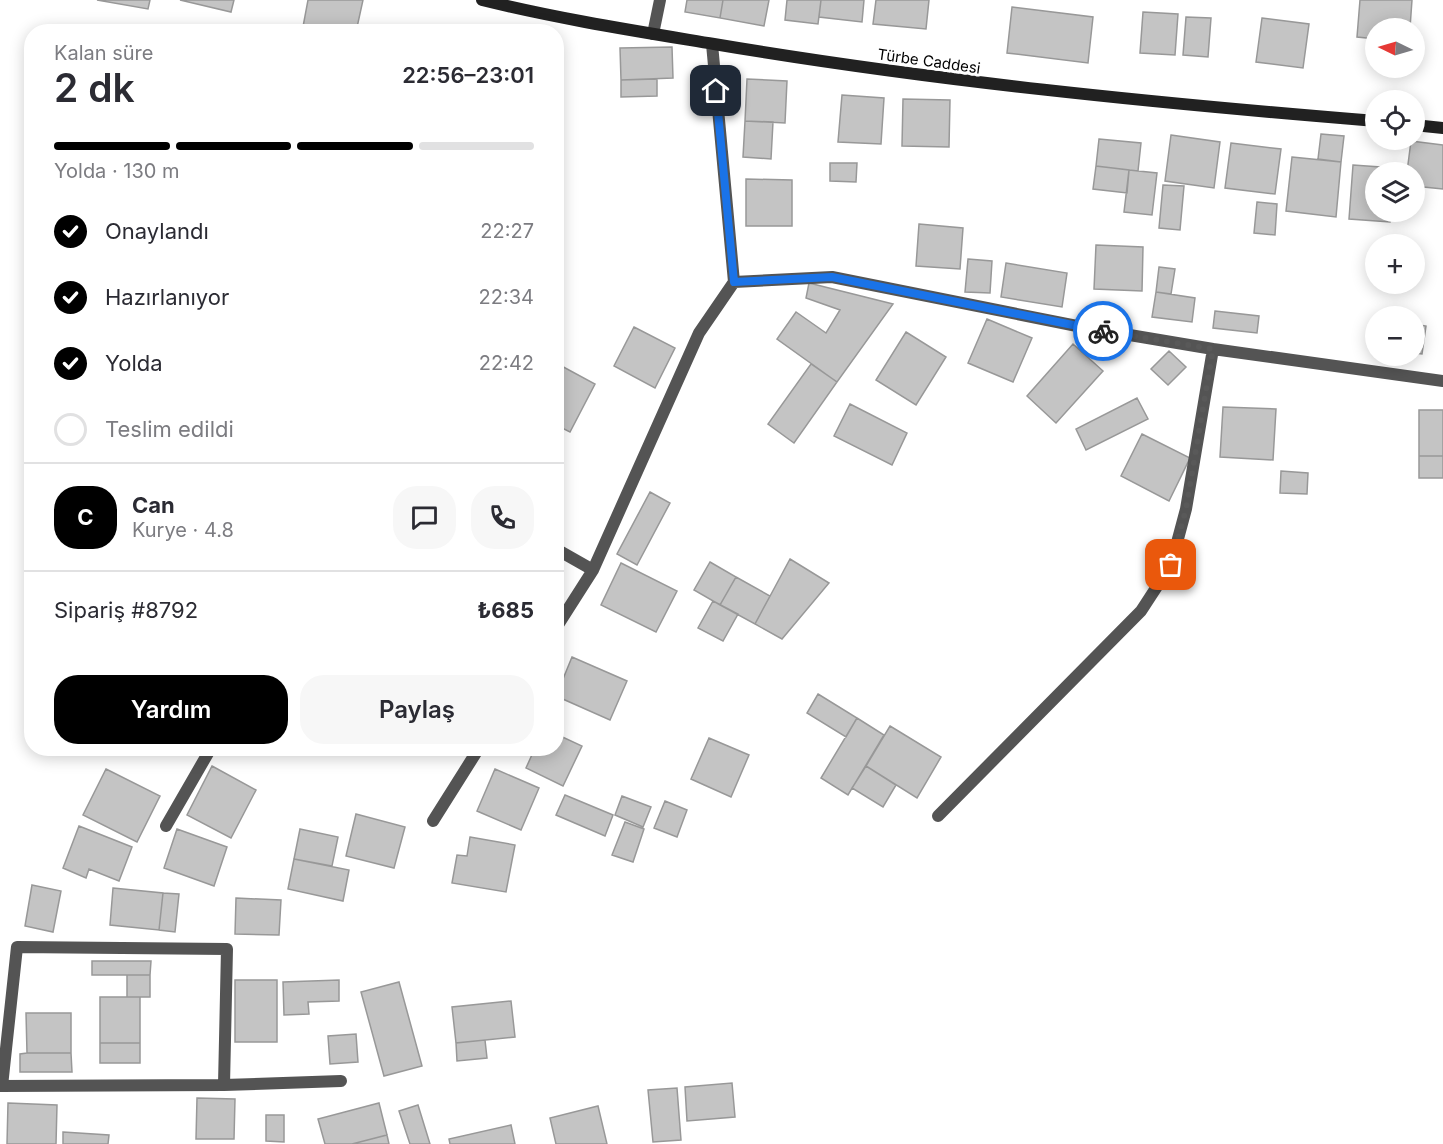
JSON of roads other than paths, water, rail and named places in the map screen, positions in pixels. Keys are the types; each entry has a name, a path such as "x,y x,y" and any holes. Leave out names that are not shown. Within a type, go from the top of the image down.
{"street":[{"name":"Türbe Caddesi","path":"482,0 541,15 712,44 963,81 1203,107 1365,120"},
{"path":"653,34 660,0"},
{"path":"564,615 593,570 699,333 734,282 712,44"},
{"path":"1425,126 1443,128"},
{"path":"734,282 832,277 1082,327 1213,349 1443,381"},
{"path":"938,816 1141,611 1171,565 1186,509 1213,349"},
{"path":"564,554 593,570"},
{"path":"166,826 206,756"},
{"path":"433,821 475,756"},
{"path":"224,1085 226,948 17,947 1,1086 224,1085 341,1081"}]}
